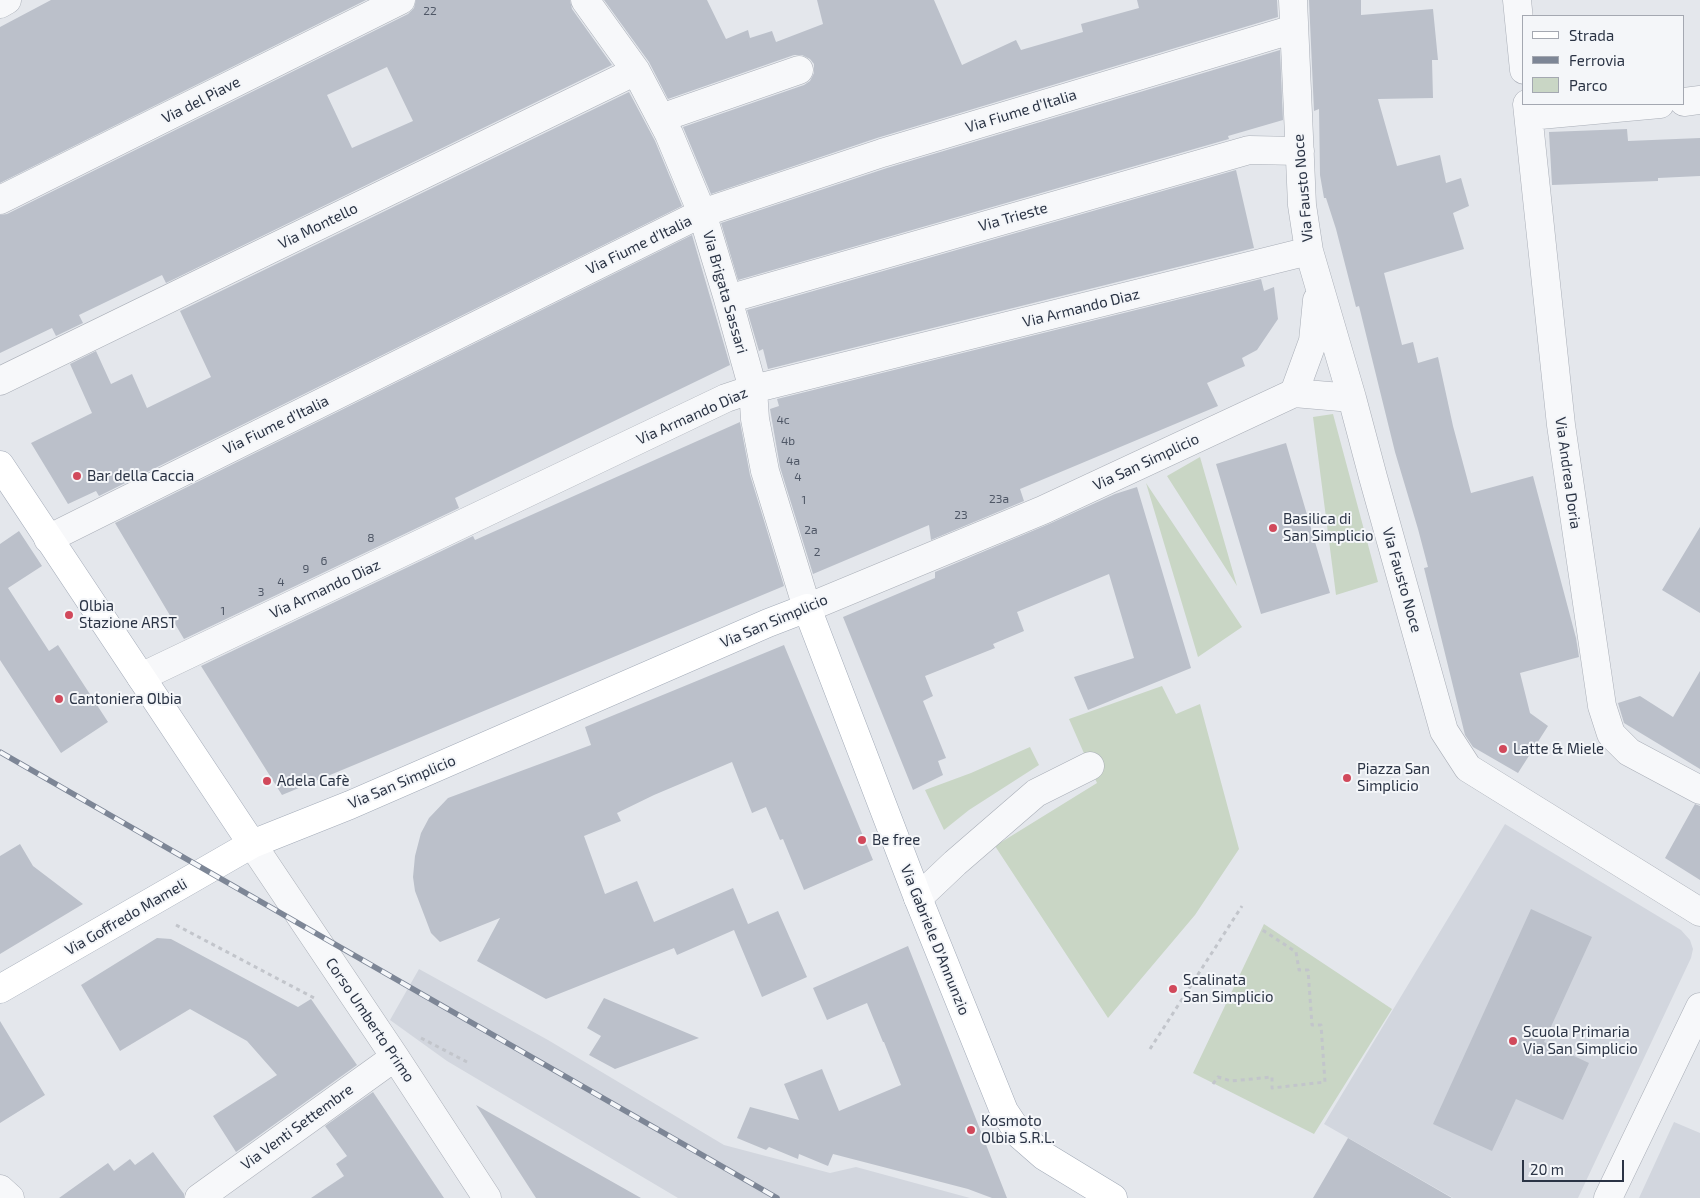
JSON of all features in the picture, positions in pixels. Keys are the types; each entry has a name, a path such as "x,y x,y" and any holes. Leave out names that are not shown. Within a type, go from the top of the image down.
{"main road":[{"path":"0,465 252,844"},
{"name":"Via San Simplicio","path":"252,844 350,804 807,608"},
{"name":"Via Gabriele D'Annunzio","path":"807,608 918,898 1004,1111 1020,1135 1044,1156 1112,1198"},
{"name":"Via Goffredo Mameli","path":"0,989 252,844"}],"street":[{"path":"0,4 7,0"},
{"name":"Via del Piave","path":"0,200 401,0"},
{"name":"Via Brigata Sassari","path":"585,0 636,71 669,134 702,213 753,389 755,419 765,471 807,608"},
{"name":"Via Fausto Noce","path":"1293,0 1302,205 1309,251 1352,398 1444,732 1468,768 1700,912"},
{"path":"1516,0 1522,52"},
{"name":"Via Fiume d'Italia","path":"48,539 702,213 882,153 1294,29"},
{"path":"661,118 799,70"},
{"name":"Via Montello","path":"0,381 636,71"},
{"path":"1685,102 1700,100"},
{"path":"1528,110 1638,105"},
{"name":"Via Andrea Doria","path":"1528,110 1560,425 1602,706 1611,734 1629,752 1700,790"},
{"name":"Via Trieste","path":"728,299 1249,150 1300,151"},
{"name":"Via Armando Diaz","path":"141,677 726,398 753,389 1309,251"},
{"path":"1294,393 1313,341 1318,286"},
{"name":"Via San Simplicio","path":"807,608 1043,510 1294,393 1352,398"},
{"path":"918,898 955,863 1036,793 1090,766"},
{"name":"Corso Umberto Primo","path":"252,844 487,1198"},
{"path":"1608,1198 1700,1007"},
{"name":"Via Venti Settembre","path":"199,1198 395,1057"},
{"path":"0,1189 10,1198"}],"path":[{"path":"1150,1049 1242,906"},
{"path":"171,922 321,1002"},
{"path":"1213,1084 1218,1077 1231,1081 1272,1077 1272,1088 1325,1082 1321,1025 1312,1025 1308,970 1299,970 1296,952 1261,929"}],"shaded area":[{"name":"Scuola Primaria Via San Simplicio","path":"1505,824 1681,930 1690,940 1693,949 1691,958 1578,1198 1453,1198 1324,1124"},
{"path":"419,969 548,1040 724,1145 830,1173 856,1167 970,1198 678,1198 447,1061 390,1020"},
{"path":"1674,1122 1700,1133 1700,1198 1639,1198"}],"green space":[{"path":"1333,414 1378,582 1336,595 1313,417"},
{"path":"1200,457 1237,586 1167,476"},
{"path":"1146,483 1242,627 1198,657"},
{"path":"1162,686 1176,714 1200,704 1239,849 1195,915 1108,1018 995,846 1097,783 1069,719"},
{"path":"1030,747 1039,765 969,810 944,830 925,790 971,773"},
{"path":"1264,924 1392,1009 1314,1134 1193,1073"}],"building":[{"path":"51,0 366,0 0,183 0,27"},
{"path":"416,0 570,0 572,9 612,65 166,283 162,275 79,315 83,323 56,336 52,328 0,353 0,215 7,214 408,14 414,8","holes":["387,67 413,121 352,148 327,95"]},
{"path":"604,0 707,0 726,39 748,30 750,38 772,31 776,42 823,24 817,0 934,0 962,65 1016,40 1021,50 1083,32 1081,24 1139,8 1137,0 1277,0 1278,17 877,138 711,194 683,127 804,85 810,81 814,73 814,64 810,59 802,55 794,55 668,99 649,62"},
{"path":"1309,0 1361,0 1361,15 1433,9 1438,60 1432,60 1433,98 1378,99 1397,166 1440,155 1446,183 1461,178 1469,206 1453,213 1464,249 1384,273 1402,345 1413,342 1418,363 1438,357 1453,426 1471,493 1533,476 1576,638 1579,657 1520,673 1530,713 1548,726 1518,773 1473,747 1465,735 1424,568 1428,567 1395,452 1359,306 1356,307 1336,229 1326,198 1324,198 1320,175 1319,109 1314,111"},
{"path":"1280,50 1283,120 1228,136 1229,139 738,280 721,223 887,168"},
{"path":"629,92 655,141 682,206 99,496 96,491 68,504 31,443 92,413 70,364 96,351 111,384 132,374 147,408 211,377 180,311"},
{"path":"1627,129 1628,141 1700,138 1700,176 1658,178 1658,181 1552,185 1549,132"},
{"path":"1236,170 1254,248 768,369 763,349 759,351 747,310"},
{"path":"692,235 730,365 455,498 459,508 184,639 115,523"},
{"path":"1261,279 1264,291 1274,287 1278,319 1257,350 1242,358 1245,366 1207,383 1218,406 1020,489 1024,501 931,540 929,525 813,574 780,467 770,409 779,406 777,399"},
{"path":"740,422 750,475 784,586 282,795 201,666 473,536 475,540"},
{"name":"Basilica di San Simplicio","path":"1286,443 1330,593 1261,614 1216,464"},
{"path":"1137,487 1191,668 1088,710 1074,677 1134,658 1109,574 1017,612 1024,631 993,644 995,648 925,676 933,696 923,701 946,758 938,761 943,775 913,790 843,617 935,578 935,572 1115,494"},
{"path":"1700,527 1700,613 1662,590"},
{"path":"19,531 42,566 8,588 49,651 58,645 108,722 61,753 0,660 0,544"},
{"path":"784,645 873,860 804,890 783,839 780,840 766,807 752,813 732,762 617,813 621,821 584,836 605,894 637,881 654,922 733,888 748,924 778,911 807,977 762,997 734,930 677,955 674,948 546,999 477,961 500,918 440,942 431,933 415,891 413,877 415,856 421,833 429,818 448,798 591,745 585,727"},
{"path":"1700,671 1700,769 1624,723 1618,703 1640,696 1673,717"},
{"path":"1695,804 1700,806 1700,880 1665,858"},
{"path":"20,844 33,866 83,904 0,954 0,856"},
{"path":"1531,909 1592,937 1544,1042 1589,1063 1563,1120 1516,1099 1492,1151 1433,1124"},
{"path":"157,938 171,939 298,1007 311,999 357,1065 236,1152 213,1116 277,1075 247,1041 190,1009 120,1051 81,985"},
{"path":"908,946 1007,1198 992,1198 968,1189 833,1154 828,1166 799,1154 798,1159 769,1147 766,1150 737,1138 750,1107 799,1120 784,1084 822,1069 839,1111 901,1085 867,1003 827,1020 813,988"},
{"path":"604,998 699,1038 615,1069 589,1055 601,1036 587,1028"},
{"path":"0,1021 45,1095 0,1123"},
{"path":"373,1092 444,1198 311,1198 344,1176 336,1164 347,1156 325,1126"},
{"path":"476,1105 641,1198 536,1198"},
{"path":"1348,1138 1452,1198 1313,1198"},
{"path":"153,1152 184,1194 184,1198 59,1198 108,1163 114,1171 130,1159 135,1165"}],"railway":[{"path":"0,752 777,1198"}],"place":[{"name":"Bar della Caccia","path":"77,476"},
{"name":"Basilica di San Simplicio","path":"1273,528"},
{"name":"Olbia Stazione ARST","path":"69,615"},
{"name":"Cantoniera Olbia","path":"59,699"},
{"name":"Latte & Miele","path":"1503,749"},
{"name":"Piazza San Simplicio","path":"1347,778"},
{"name":"Adela Cafè","path":"267,781"},
{"name":"Be free","path":"862,840"},
{"name":"Scalinata San Simplicio","path":"1173,989"},
{"name":"Scuola Primaria Via San Simplicio","path":"1513,1041"},
{"name":"Kosmoto Olbia S.R.L.","path":"971,1130"}]}
